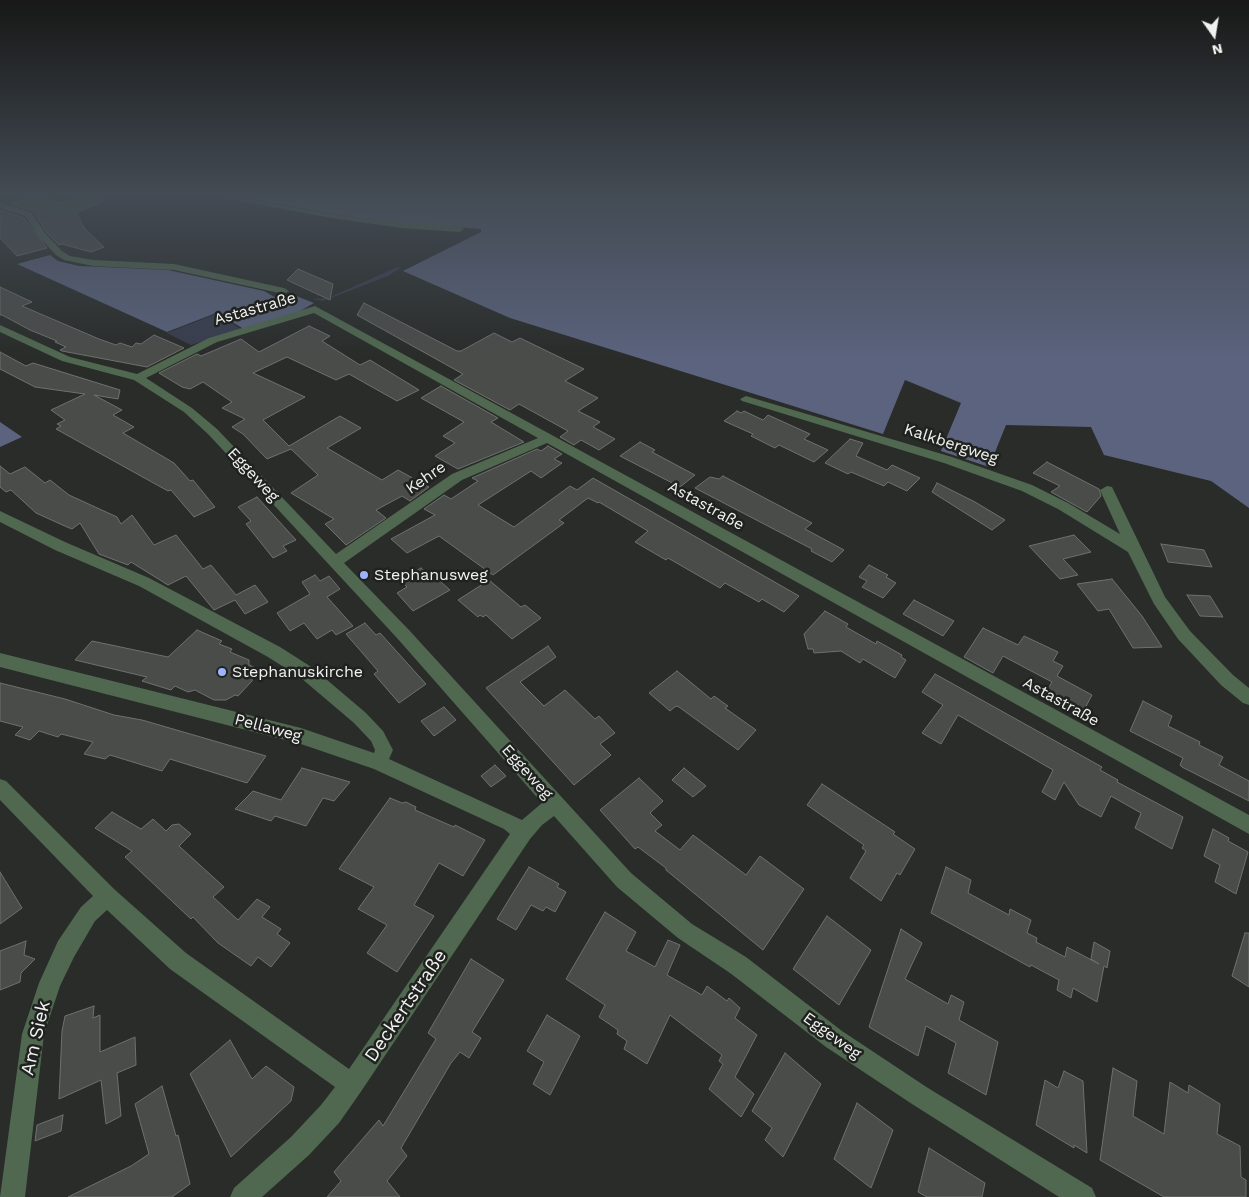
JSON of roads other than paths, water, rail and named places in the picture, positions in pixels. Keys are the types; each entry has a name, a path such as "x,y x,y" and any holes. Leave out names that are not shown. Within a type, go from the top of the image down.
{"street":[{"path":"54,249 67,258 93,263 174,267 284,291"},
{"name":"Astastraße","path":"138,378 213,340 315,309 456,385 547,438 1249,825"},
{"name":"Eggeweg","path":"0,328 66,359 138,378 188,410 211,430 403,634 624,880 684,931 738,965 834,1039 920,1096 1083,1197"},
{"name":"Kalkbergweg","path":"746,399 948,460 1028,488 1063,506 1133,549"},
{"name":"Kehre","path":"334,562 457,477 547,438"},
{"path":"1107,490 1133,549 1159,600 1184,635 1227,680 1249,698"},
{"path":"0,516 60,546 144,582 274,652 313,679 377,736 384,750 379,763"},
{"name":"Pellaweg","path":"0,660 301,736 379,763 511,823 523,832"},
{"path":"0,787 107,896 178,961 352,1085"},
{"name":"Deckertstraße","path":"243,1197 300,1146 330,1114 352,1085 523,832 535,819 556,804"},
{"name":"Am Siek","path":"12,1197 33,1034 50,983 66,949 88,914 107,896"}],"place":[{"name":"Stephanusweg","path":"364,575"},
{"name":"Stephanuskirche","path":"222,672"}]}
